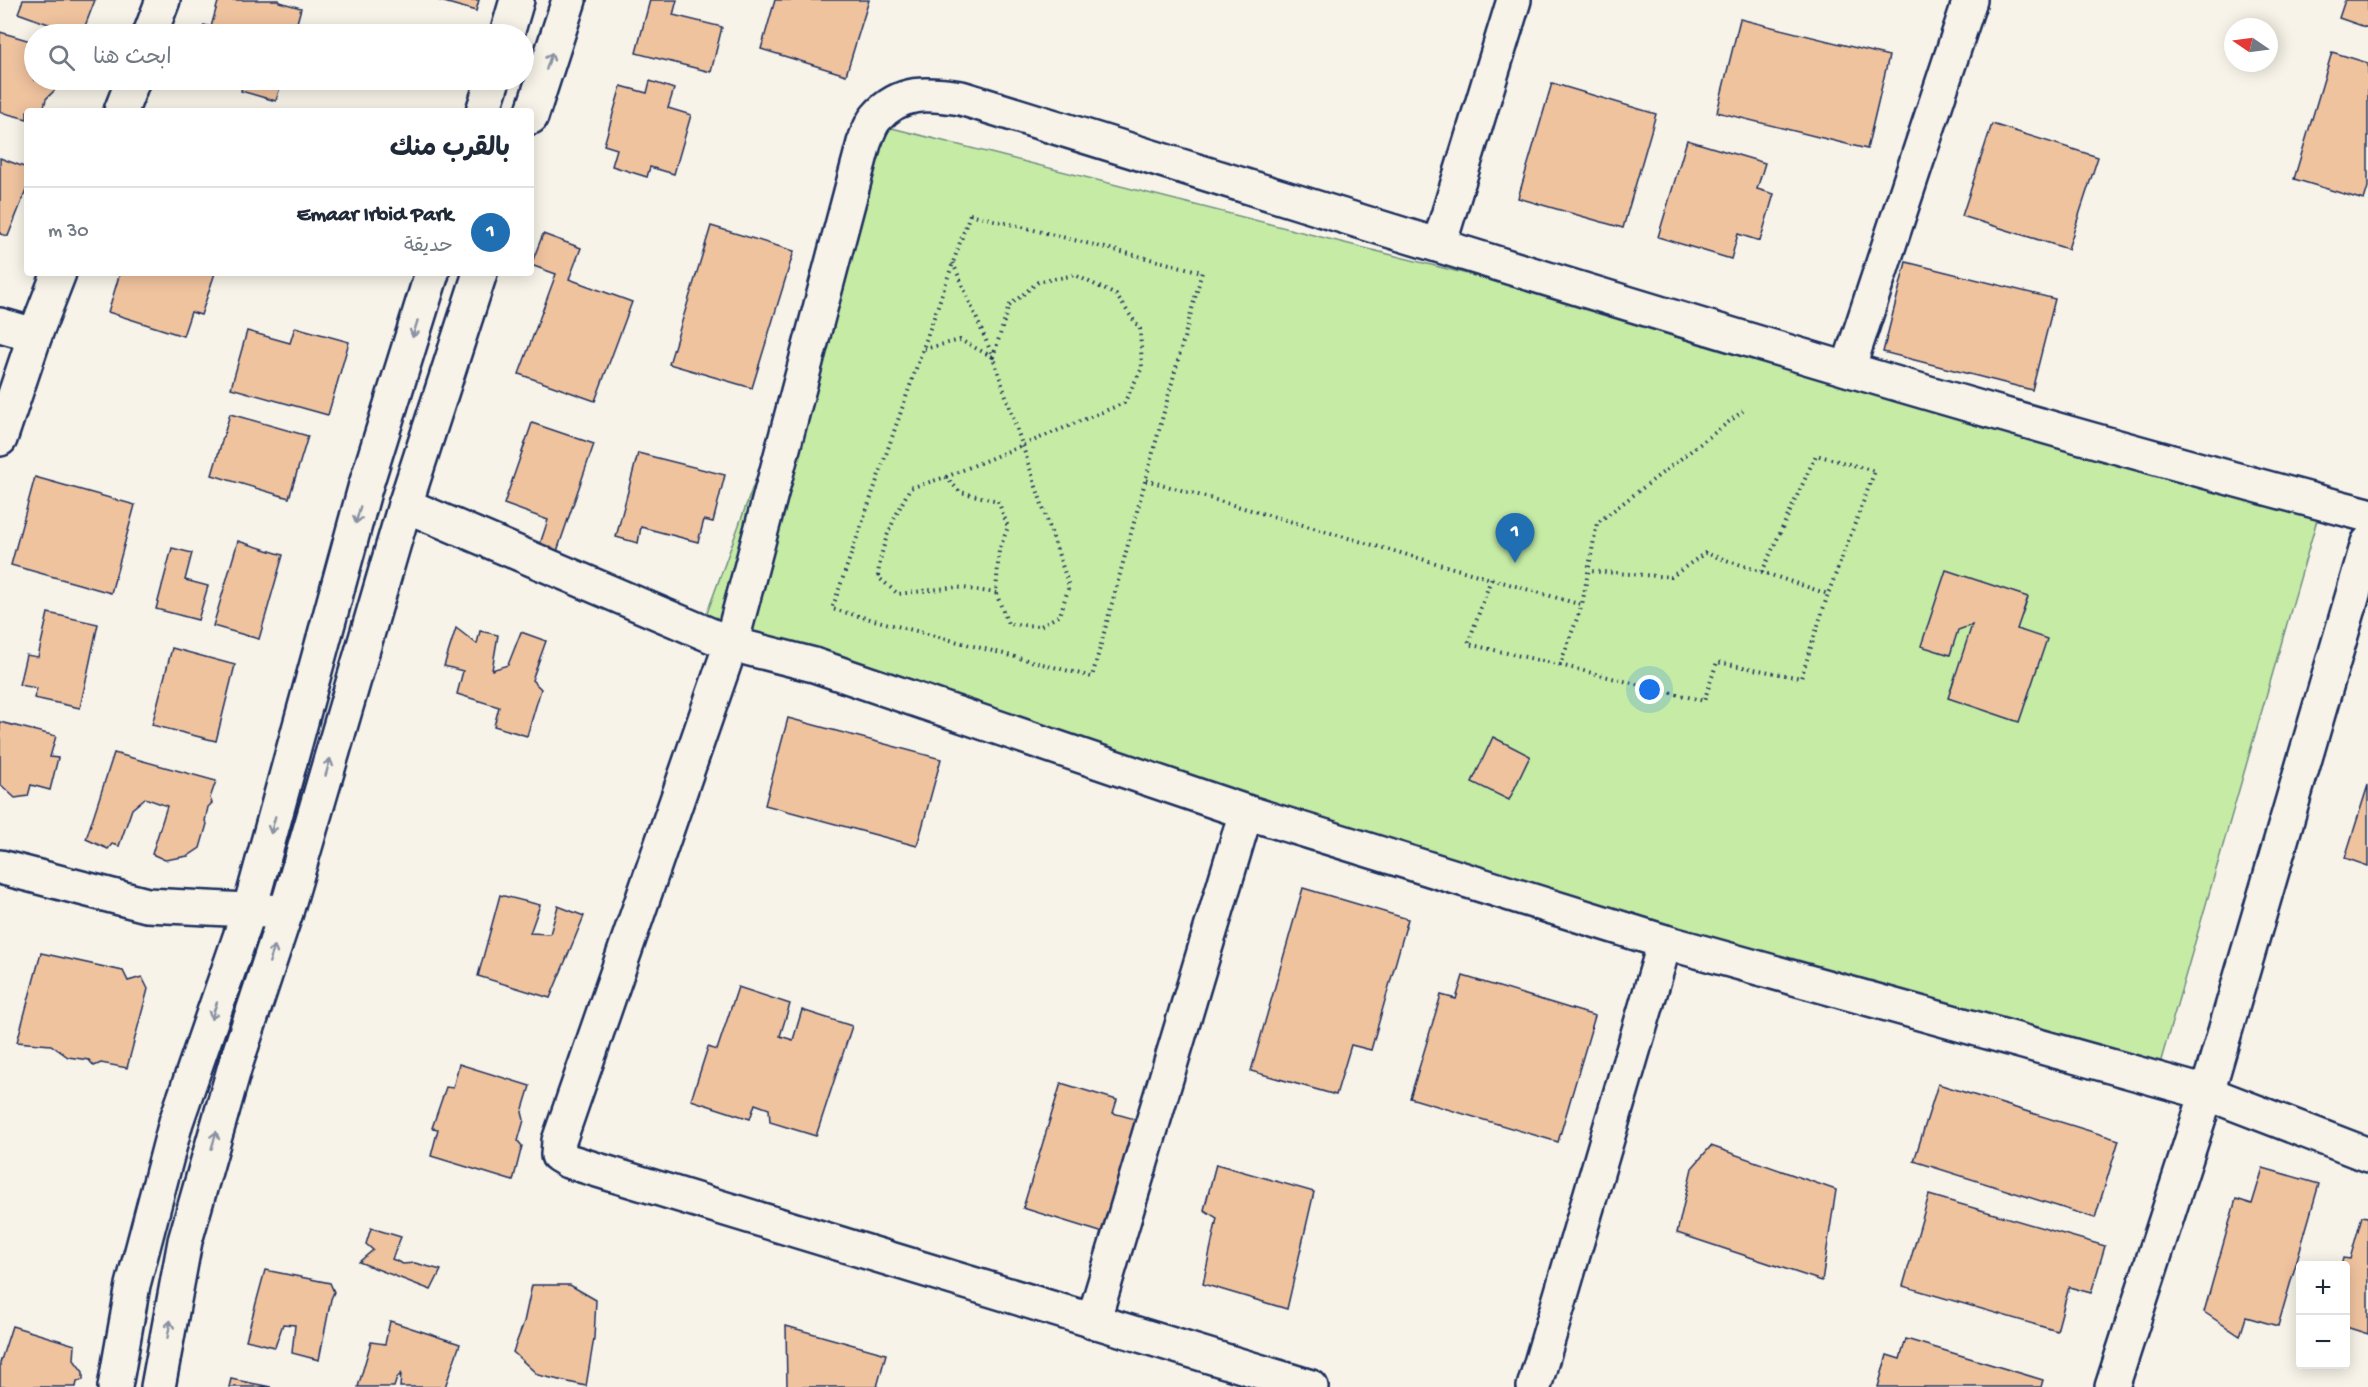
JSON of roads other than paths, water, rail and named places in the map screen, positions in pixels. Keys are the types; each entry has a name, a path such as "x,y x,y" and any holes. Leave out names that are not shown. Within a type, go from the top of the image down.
{"street":[{"path":"154,24 163,0"},
{"path":"510,24 517,0"},
{"path":"534,108 569,0"},
{"path":"1439,245 1514,0"},
{"path":"1848,369 1970,0"},
{"path":"122,108 129,90"},
{"path":"484,108 490,90"},
{"path":"1311,1387 568,1161 558,1155 559,1141 731,644 864,143 875,119 900,98 929,93 962,98 1848,369 2368,515"},
{"path":"0,439 58,276"},
{"path":"114,1387 133,1285 176,1122 250,908 365,489 431,276"},
{"path":"158,1387 185,1241 235,1066 286,912 405,505 479,276"},
{"path":"0,325 35,335"},
{"path":"405,505 731,644 814,665 1246,812 1665,942 2207,1093 2368,1155"},
{"path":"2112,1387 2207,1093 2368,543"},
{"path":"1093,1322 1246,812"},
{"path":"0,867 147,905 250,908 286,912"},
{"path":"1534,1387 1665,942"}],"place":[{"name":"Emaar Irbid Park","path":"1515,563"}]}
